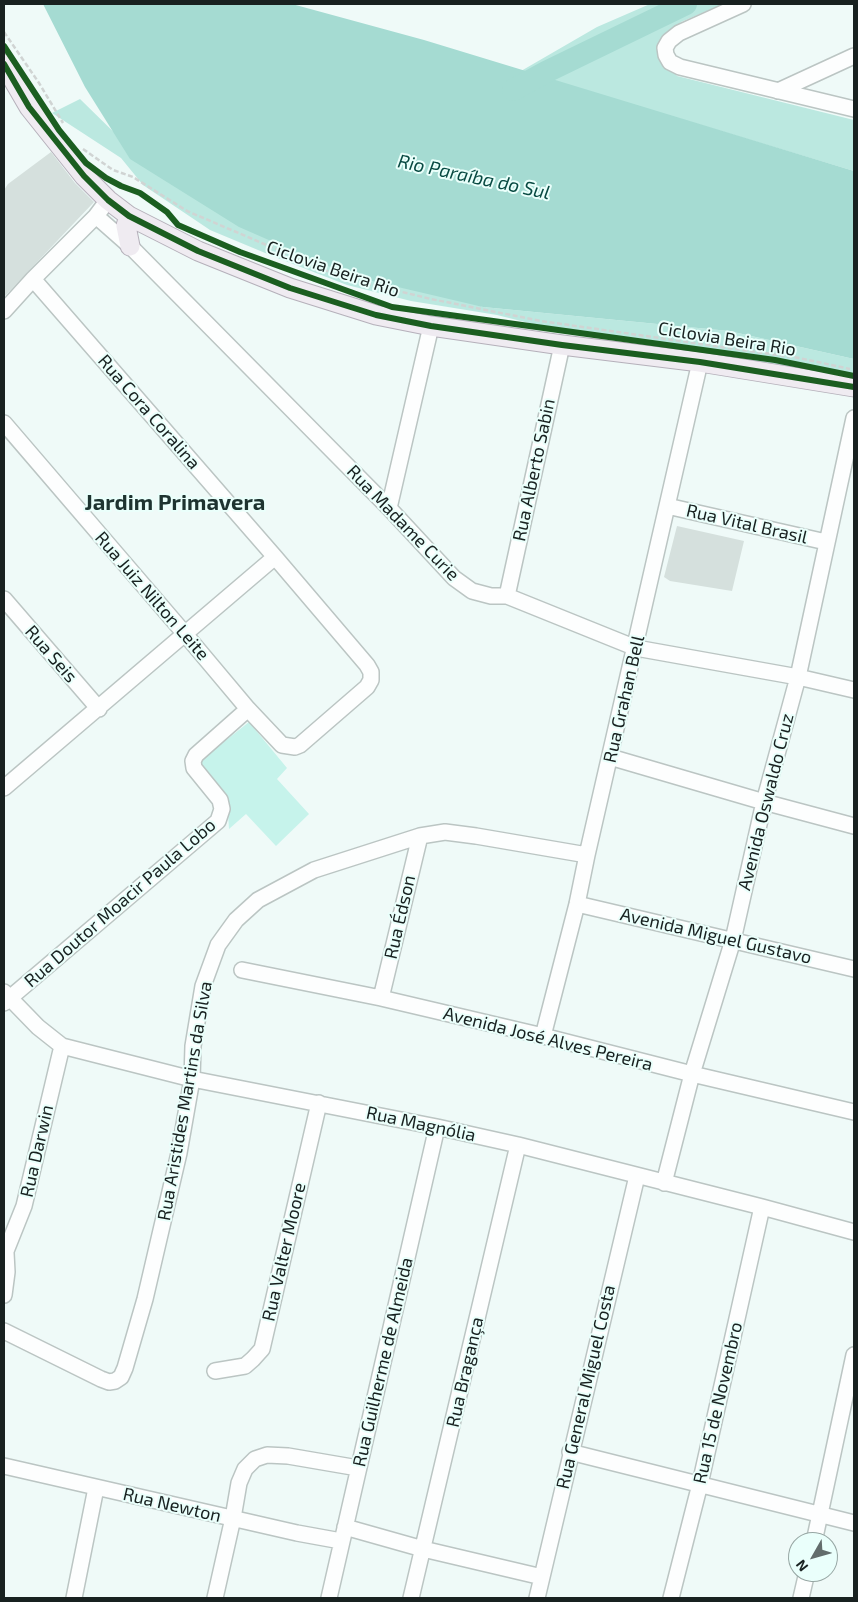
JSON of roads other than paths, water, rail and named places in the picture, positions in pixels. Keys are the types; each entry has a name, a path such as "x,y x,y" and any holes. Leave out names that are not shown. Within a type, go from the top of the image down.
{"main road":[{"path":"4,64 29,107 84,176 108,200 129,216 198,250 290,288 376,315 430,326 700,362 854,387"},
{"path":"129,216 126,226 130,246"}],"street":[{"path":"742,4 678,33 664,48 670,62 680,67 854,109"},
{"path":"778,91 854,56"},
{"path":"4,311 96,216 108,200"},
{"name":"Rua Madame Curie","path":"96,216 130,246 389,508 454,578 472,591 491,596 507,596 636,648 798,677 854,690"},
{"name":"Rua Cora Coralina","path":"33,279 275,557 371,672 371,680 367,687 300,745 295,747 282,745"},
{"path":"389,508 430,326"},
{"name":"Rua Alberto Sabin","path":"507,596 562,345"},
{"name":"Rua Grahan Bell","path":"543,1036 578,904 587,855 636,648 700,362"},
{"name":"Avenida Oswaldo Cruz","path":"664,1183 692,1074 733,940 764,802 798,677 854,418"},
{"name":"Rua Juiz Nilton Leite","path":"4,423 248,710 282,745"},
{"name":"Rua Vital Brasil","path":"667,506 826,542"},
{"path":"6,781 99,709 275,557"},
{"name":"Rua Seis","path":"4,600 99,709"},
{"name":"Rua Doutor Moacir Paula Lobo","path":"5,998 218,821 222,809 220,800 194,768 193,761 196,755 248,710"},
{"path":"610,757 854,826"},
{"name":"Rua Aristides Martins da Silva","path":"4,1331 101,1380 115,1381 121,1376 145,1299 162,1231 192,1079 193,1046 203,986 218,944 236,920 258,900 314,870 420,836 445,832 587,855"},
{"name":"Rua Édson","path":"381,998 420,836"},
{"name":"Avenida Miguel Gustavo","path":"578,904 854,968"},
{"name":"Avenida José Alves Pereira","path":"242,970 381,998 854,1112"},
{"name":"Rua Magnólia","path":"5,998 62,1046 192,1079 319,1103 518,1145 854,1232"},
{"name":"Rua Darwin","path":"4,1295 8,1272 5,1254 24,1206 62,1046"},
{"name":"Rua Valter Moore","path":"215,1371 244,1366 254,1359 262,1349 319,1103"},
{"name":"Rua Guilherme de Almeida","path":"329,1598 437,1127"},
{"name":"Rua Bragança","path":"411,1598 518,1145"},
{"name":"Rua General Miguel Costa","path":"537,1598 570,1452 637,1176"},
{"name":"Rua 15 de Novembro","path":"671,1598 700,1484 762,1207"},
{"path":"816,1532 854,1355"},
{"path":"570,1452 854,1523"},
{"path":"215,1598 239,1483 245,1469 256,1459 267,1455 288,1456 358,1468"},
{"name":"Rua Newton","path":"4,1466 233,1518 343,1534 423,1549 542,1577"},
{"path":"74,1598 96,1488"},
{"path":"801,1598 805,1582"}],"water":[{"name":"Rio Paraíba do Sul","path":"43,4 292,4 424,40 854,171 854,359 729,331 483,307 351,276 239,227 130,159 85,87"}],"waterway":[{"path":"513,90 686,4"}],"district":[{"name":"Jardim Primavera","path":"175,503"}]}
